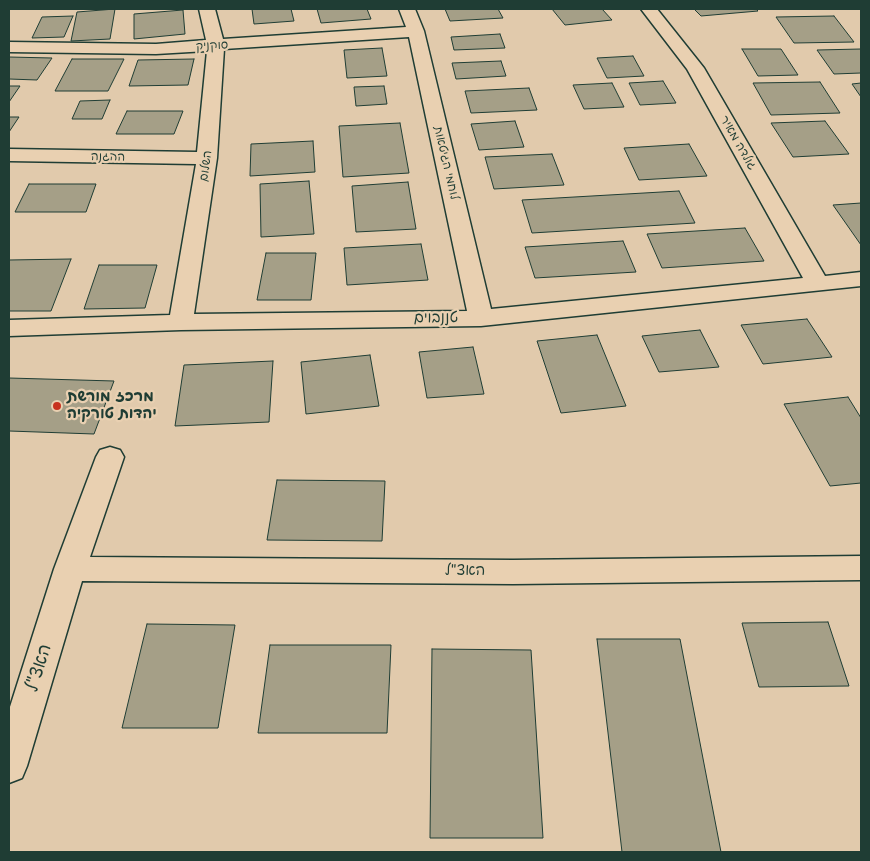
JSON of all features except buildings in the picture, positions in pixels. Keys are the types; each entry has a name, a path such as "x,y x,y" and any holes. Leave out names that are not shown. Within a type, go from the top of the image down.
{"street":[{"name":"השלום","path":"181,322 207,158 216,46 207,9"},
{"name":"לוחמי הגיטאות","path":"407,9 416,32 481,318"},
{"name":"גולדה מאיר","path":"649,9 695,68 818,284"},
{"name":"סוקניק","path":"9,47 156,49 416,32"},
{"name":"ההגנה","path":"9,155 207,158"},
{"name":"טננבוים","path":"9,328 181,322 481,318 861,279"},
{"name":"האצ\"ל","path":"9,766 70,569 110,457"},
{"name":"האצ\"ל","path":"70,569 513,572 861,568"}],"place":[{"name":"מרכז מורשת יהדות טורקיה","path":"57,406"}]}
